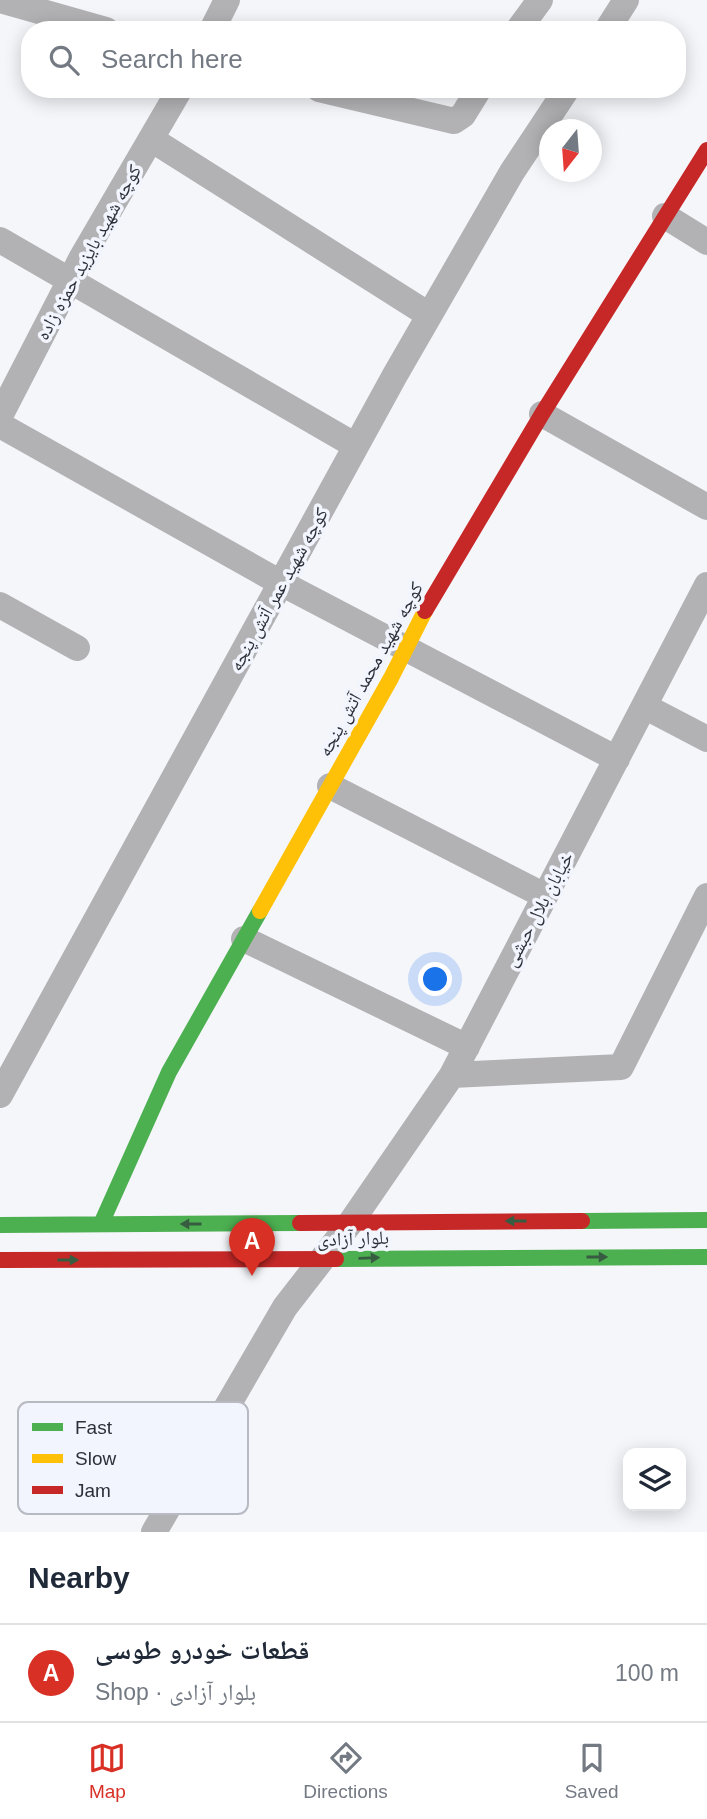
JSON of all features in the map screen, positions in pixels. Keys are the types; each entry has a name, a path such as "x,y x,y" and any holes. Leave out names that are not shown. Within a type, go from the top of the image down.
{"main road":[{"name":"کوچه شهید محمد آتش پنجه","path":"101,1224 169,1072 406,646 542,414 707,150"},
{"name":"بلوار آزادی","path":"0,1225 707,1220"},
{"name":"بلوار آزادی","path":"0,1260 707,1257"}],"street":[{"path":"0,0 74,21"},
{"path":"216,21 226,0"},
{"path":"525,21 540,0"},
{"path":"613,21 626,0"},
{"name":"کوچه شهید بایزید حمزه زاده","path":"0,416 71,279 175,98"},
{"path":"357,98 454,121 463,115 473,98"},
{"name":"کوچه شهید عمر آتش پنجه","path":"0,1095 429,315 512,172 561,98"},
{"path":"151,139 429,315"},
{"path":"665,216 707,242"},
{"path":"0,240 356,446"},
{"path":"542,414 707,507"},
{"path":"0,425 281,583 406,646 617,759"},
{"name":"خیابان بلال حبشی","path":"230,1402 285,1307 351,1222 452,1075 707,586"},
{"path":"0,605 77,648"},
{"path":"644,706 707,739"},
{"path":"330,786 545,896"},
{"path":"452,1075 621,1067 707,896"},
{"path":"244,939 467,1047"},
{"name":"خیابان بلال حبشی","path":"154,1532 164,1514"}],"traffic: fast":[{"path":"101,1224 169,1072 260,911"},
{"path":"582,1221 707,1220"},
{"path":"0,1225 300,1223"},
{"path":"336,1259 707,1257"}],"traffic: slow":[{"path":"260,911 391,678 425,611"}],"traffic: jam":[{"path":"425,611 542,414 707,150"},
{"path":"300,1223 582,1221"},
{"path":"0,1260 336,1259"}],"place":[{"name":"قطعات خودرو طوسی","path":"252,1276"}]}
